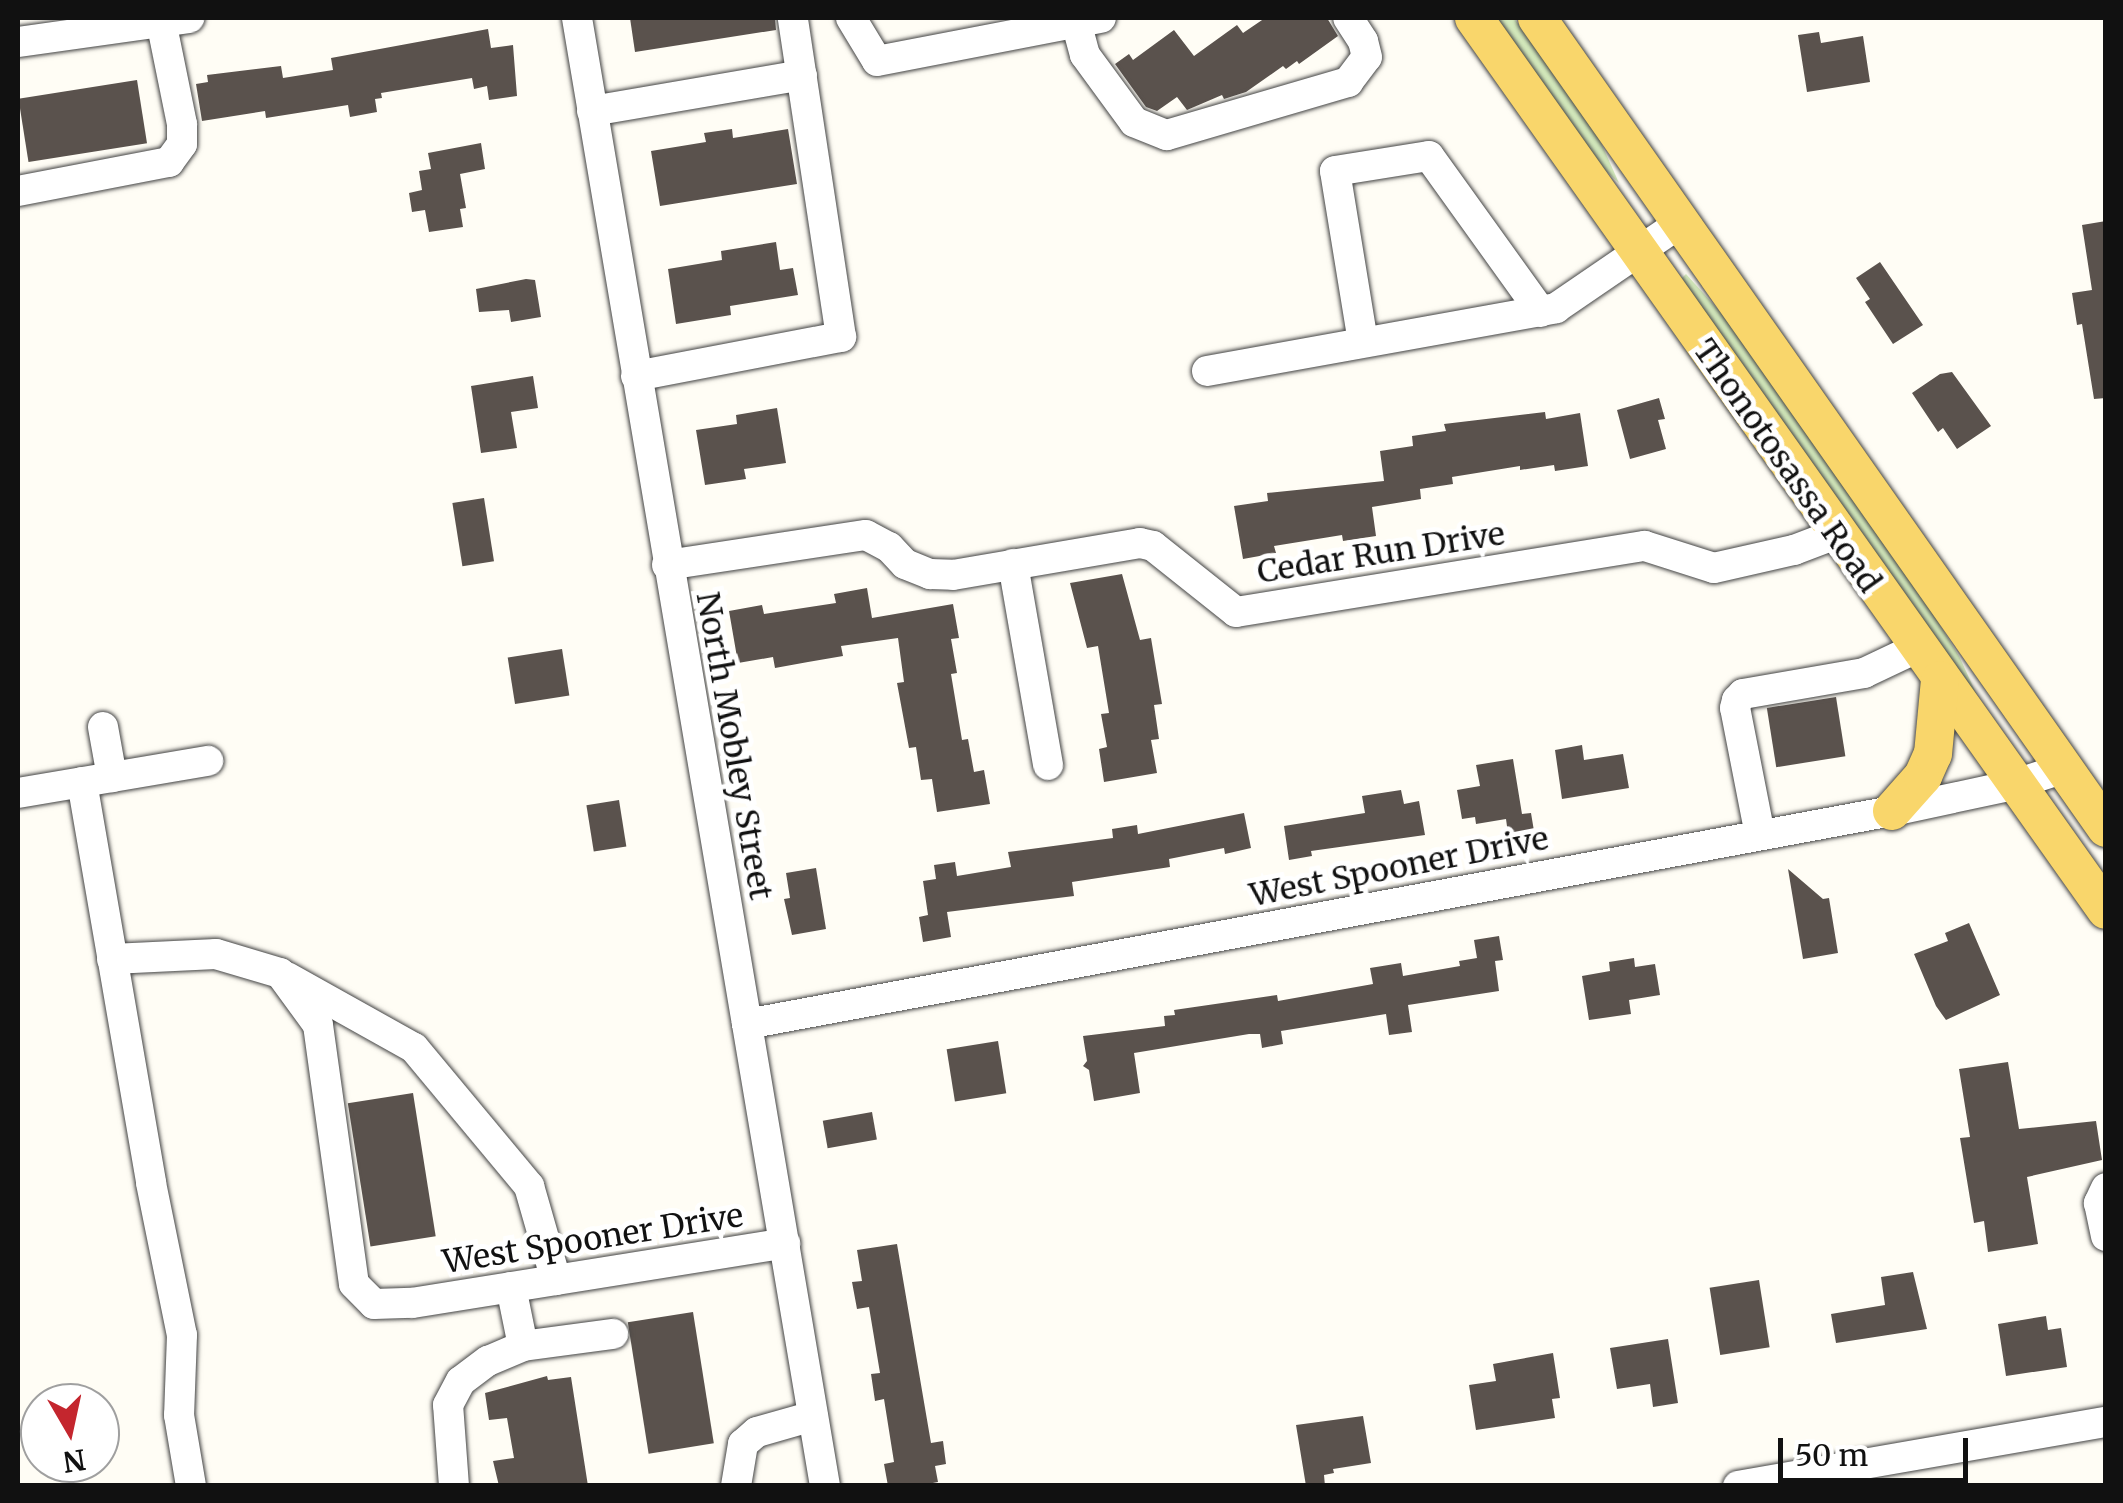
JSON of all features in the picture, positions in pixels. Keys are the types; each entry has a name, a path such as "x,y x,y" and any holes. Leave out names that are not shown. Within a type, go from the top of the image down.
{"main road":[{"name":"Thonotosassa Road","path":"1474,18 2013,785 2106,910"},
{"name":"Thonotosassa Road","path":"1537,18 2106,828"},
{"path":"1892,811 1923,776 1933,754 1940,680"}],"street":[{"name":"North Mobley Street","path":"577,18 824,1486"},
{"path":"636,376 841,337 793,18"},
{"path":"851,18 877,60 1084,19 1085,55 1134,122 1167,135 1348,82 1367,56 1348,18"},
{"path":"18,42 175,20 182,124 182,144 169,162 18,191"},
{"path":"592,111 802,75"},
{"path":"1363,342 1335,171 1430,156 1541,312"},
{"path":"1207,371 1556,308 1680,223"},
{"name":"Cedar Run Drive","path":"667,565 866,535 905,564 930,574 953,575 1128,544 1153,546 1236,612 1645,546 1714,568 1794,550 1836,534"},
{"path":"1013,564 1048,765"},
{"path":"1760,835 1735,708 1743,694 1864,673 1916,648"},
{"path":"104,727 112,777"},
{"path":"18,793 208,761"},
{"name":"West Spooner Drive","path":"747,1024 1892,811 2013,785 2061,769"},
{"path":"82,782 182,1334 179,1415 191,1486"},
{"path":"112,959 216,954 280,973 414,1048 530,1186 556,1280"},
{"name":"West Spooner Drive","path":"280,973 318,1025 354,1284 374,1304 412,1303 784,1244"},
{"path":"2106,1188 2099,1203 2106,1236"},
{"path":"512,1287 524,1346"},
{"path":"454,1486 448,1405 461,1381 488,1361 524,1346 613,1334"},
{"path":"736,1486 744,1444 757,1432 813,1416"},
{"path":"1738,1486 2106,1422"}],"green space":[{"path":"1490,18 1514,18 1597,134 1619,183 1580,147"},
{"path":"1686,274 1732,325 1914,583 1959,656 1982,706 1724,348 1682,278"}],"building":[{"path":"630,18 775,18 776,30 635,52"},
{"path":"1265,18 1327,18 1338,36 1299,64 1297,61 1286,69 1283,66 1246,92 1224,99 1222,95 1187,110 1177,97 1157,111 1146,107 1115,64 1129,54 1133,60 1174,30 1194,56 1237,25 1243,33"},
{"path":"488,29 491,48 513,45 517,96 489,100 487,86 474,89 472,78 381,93 382,98 375,99 377,112 350,117 348,105 266,118 265,111 202,121 196,84 208,82 207,75 281,66 283,78 333,70 331,58"},
{"path":"1819,32 1821,43 1863,36 1870,82 1807,92 1798,35"},
{"path":"137,80 147,143 28,162 18,99"},
{"path":"732,129 733,138 788,129 797,184 660,206 651,151 706,142 704,133"},
{"path":"481,143 485,169 460,174 466,208 460,209 463,227 429,232 425,210 412,212 409,193 422,190 419,171 431,169 428,153"},
{"path":"2106,221 2106,398 2094,399 2082,324 2077,325 2072,293 2092,290 2082,225"},
{"path":"776,242 780,270 793,268 798,295 730,306 731,315 676,324 668,269 722,260 721,251"},
{"path":"1880,262 1923,325 1893,344 1865,302 1870,299 1856,278"},
{"path":"535,280 541,317 511,322 509,310 479,312 476,289"},
{"path":"1952,372 1991,426 1957,449 1943,428 1938,432 1912,393 1940,374"},
{"path":"533,376 538,408 511,412 517,448 481,453 471,386"},
{"path":"1659,398 1665,419 1658,420 1666,449 1630,459 1617,410"},
{"path":"777,408 786,463 744,469 746,479 705,485 696,430 737,424 736,415"},
{"path":"1545,412 1546,419 1580,413 1588,466 1555,471 1554,465 1520,470 1520,466 1452,477 1453,484 1420,489 1421,499 1372,507 1376,536 1343,541 1342,535 1274,546 1276,553 1243,559 1234,506 1268,501 1267,493 1384,481 1380,451 1413,446 1412,436 1446,431 1444,424"},
{"path":"484,498 494,561 462,566 452,503"},
{"path":"1122,574 1140,640 1151,638 1162,704 1154,705 1159,739 1151,740 1157,773 1104,782 1099,749 1107,747 1101,714 1109,713 1098,646 1087,648 1070,583"},
{"path":"867,588 872,618 953,604 959,638 951,639 957,673 951,674 962,740 968,739 974,772 984,770 990,804 937,812 932,779 921,780 916,747 909,748 897,683 904,682 898,638 841,646 843,656 775,668 773,657 738,663 729,611 762,605 764,614 836,603 834,594"},
{"path":"562,649 569,695 515,704 508,658"},
{"path":"1836,697 1845,756 1776,767 1767,708"},
{"path":"1582,745 1584,760 1623,754 1629,788 1562,799 1555,750"},
{"path":"1513,759 1522,814 1531,813 1535,837 1509,841 1506,819 1476,824 1475,817 1462,819 1457,790 1480,786 1476,765"},
{"path":"1401,790 1404,804 1419,801 1425,835 1311,851 1312,856 1289,860 1284,826 1365,813 1362,796"},
{"path":"619,800 626,846 594,852 586,805"},
{"path":"1244,813 1251,848 1225,854 1224,848 1169,859 1170,867 1072,882 1074,896 947,912 951,937 923,942 919,917 928,915 923,881 936,879 934,865 955,862 957,876 1011,867 1008,852 1113,838 1112,829 1137,825 1138,834"},
{"path":"816,868 826,929 792,935 784,899 790,898 786,873"},
{"path":"1788,869 1823,899 1829,898 1838,953 1803,959"},
{"path":"1969,923 2000,995 1946,1020 1914,954 1948,941 1945,933"},
{"path":"1499,936 1503,960 1495,961 1499,991 1408,1005 1412,1032 1389,1035 1386,1014 1281,1031 1283,1044 1262,1048 1260,1034 1249,1034 1134,1053 1140,1093 1094,1101 1089,1070 1083,1066 1087,1061 1083,1036 1165,1026 1164,1016 1175,1015 1174,1010 1277,995 1278,1001 1373,984 1370,968 1401,963 1403,976 1460,966 1459,961 1477,958 1474,940"},
{"path":"1634,958 1635,967 1655,964 1660,995 1629,1000 1631,1014 1589,1020 1582,976 1610,971 1609,962"},
{"path":"998,1041 1006,1093 955,1101 947,1049"},
{"path":"2008,1062 2019,1129 2096,1121 2102,1160 2027,1177 2038,1244 1988,1252 1984,1221 1974,1223 1960,1138 1970,1137 1959,1069"},
{"path":"413,1093 436,1236 370,1247 348,1103"},
{"path":"872,1112 877,1140 828,1148 823,1121"},
{"path":"897,1244 931,1443 943,1441 946,1464 935,1466 938,1482 917,1486 888,1486 884,1464 894,1462 884,1399 875,1401 871,1374 880,1373 869,1307 857,1309 852,1282 862,1281 857,1250"},
{"path":"1913,1272 1927,1329 1836,1343 1831,1314 1885,1305 1881,1277"},
{"path":"1759,1280 1770,1347 1720,1355 1710,1288"},
{"path":"693,1312 714,1443 649,1454 628,1322"},
{"path":"2046,1316 2048,1330 2061,1328 2067,1367 2006,1376 1998,1324"},
{"path":"1668,1339 1678,1403 1653,1407 1650,1384 1617,1389 1610,1348"},
{"path":"1553,1353 1560,1398 1552,1399 1555,1418 1476,1430 1469,1385 1496,1381 1493,1364"},
{"path":"547,1376 548,1380 571,1377 588,1486 499,1486 493,1461 514,1458 507,1418 489,1420 485,1393"},
{"path":"1363,1416 1371,1463 1333,1469 1334,1473 1324,1475 1325,1486 1306,1486 1296,1425"}]}
